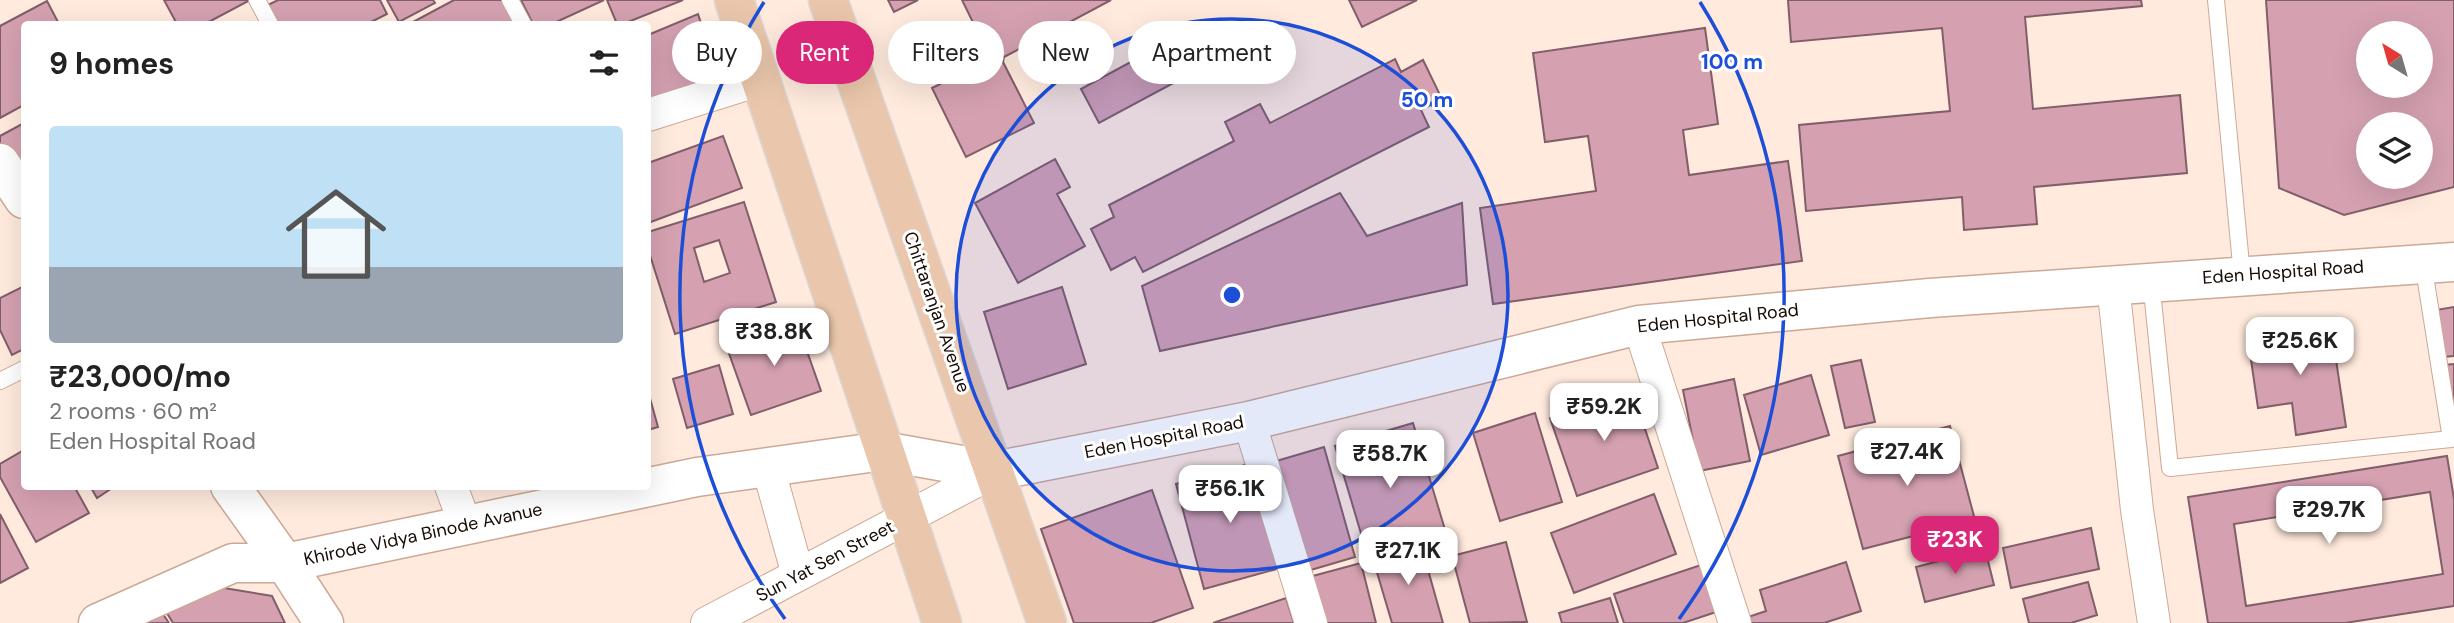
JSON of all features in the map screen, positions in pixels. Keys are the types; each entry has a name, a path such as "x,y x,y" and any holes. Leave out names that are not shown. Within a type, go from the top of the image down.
{"main road":[{"path":"734,0 741,21"},
{"name":"Chittaranjan Avenue","path":"828,0 1047,623"},
{"path":"762,79 905,519 942,623"}],"street":[{"path":"651,114 746,84"},
{"path":"0,163 21,194"},
{"name":"Eden Hospital Road","path":"995,471 1249,421 1639,325 2151,281 2438,262"},
{"path":"2113,284 2137,510 2154,623"},
{"path":"1639,325 1735,623"},
{"path":"1249,421 1311,623"},
{"name":"Khirode Vidya Binode Avanue","path":"651,486 697,477 883,451 995,471"},
{"path":"768,467 798,575"},
{"name":"Sun Yat Sen Street","path":"707,623 995,471"},
{"path":"233,490 324,623"},
{"path":"452,490 465,524"},
{"name":"Khirode Vidya Binode Avanue","path":"98,623 233,563 285,563 633,490"}],"lane":[{"path":"257,0 268,21"},
{"path":"510,0 521,21"},
{"path":"2216,0 2242,275"},
{"path":"2151,281 2171,468 2451,439 2438,262"},
{"path":"0,381 21,370"}],"building":[{"path":"164,0 250,0 211,21 175,21"},
{"path":"278,0 380,0 387,14 373,21 277,21 268,5"},
{"path":"387,0 433,0 435,3 401,21"},
{"path":"454,0 503,0 514,21 415,21"},
{"path":"521,0 604,0 558,21 532,21"},
{"path":"607,0 683,0 630,21 616,21"},
{"path":"888,0 918,0 894,12"},
{"path":"962,0 1111,0 1072,21 1018,21 1018,50 1004,57 1004,21 972,21"},
{"path":"1349,0 1417,0 1362,27"},
{"path":"1788,0 2141,0 2142,6 2025,17 2033,109 2180,95 2187,173 2034,187 2037,224 1964,230 1962,197 1806,211 1799,125 1950,111 1942,28 1791,42"},
{"path":"2266,0 2454,0 2454,187 2344,215 2279,188"},
{"path":"47,1 57,21 21,21 21,107 0,118 0,26"},
{"path":"698,14 700,21 681,21"},
{"path":"672,25 672,84 699,84 651,110 651,34"},
{"path":"1705,28 1718,124 1683,130 1689,175 1788,161 1802,261 1493,304 1480,208 1596,191 1588,136 1545,142 1533,53"},
{"path":"1395,59 1401,72 1423,60 1442,99 1421,110 1429,127 1143,272 1135,257 1111,270 1091,229 1114,217 1109,205 1234,141 1225,122 1260,104 1270,123"},
{"path":"1128,63 1128,84 1172,84 1099,123 1081,89 1090,84 1114,84 1114,71"},
{"path":"1004,64 1034,123 966,157 932,88 940,84 1004,84"},
{"path":"21,125 21,184 0,151 0,136"},
{"path":"723,136 742,188 651,222 651,162"},
{"path":"1055,159 1070,187 1057,194 1085,246 1018,283 975,203"},
{"path":"1340,193 1367,236 1462,203 1467,285 1160,351 1142,286"},
{"path":"744,202 776,302 675,334 651,258 651,231","holes":["719,240 730,273 704,282 694,248"]},
{"path":"1062,287 1086,364 1008,389 984,312"},
{"path":"21,288 21,350 12,355 0,330 0,298"},
{"path":"2454,307 2454,356 2443,357 2436,310"},
{"path":"796,320 821,391 751,415 726,345"},
{"path":"2331,326 2346,427 2296,435 2292,403 2258,408 2248,339"},
{"path":"1861,360 1875,422 1845,428 1831,366"},
{"path":"2454,364 2454,416 2444,365"},
{"path":"719,365 733,414 687,428 673,379"},
{"path":"1811,375 1829,435 1761,455 1744,395"},
{"path":"1734,379 1750,461 1699,471 1683,390"},
{"path":"1632,390 1658,468 1577,496 1550,418"},
{"path":"651,402 658,427 651,429"},
{"path":"1535,413 1562,502 1500,521 1473,433"},
{"path":"1413,423 1446,533 1368,557 1335,446"},
{"path":"1950,426 1975,520 1863,549 1838,456"},
{"path":"1324,447 1355,557 1304,572 1273,462"},
{"path":"21,452 21,490 76,490 89,513 36,542 0,477 0,464"},
{"path":"2447,456 2454,499 2454,606 2345,623 2208,623 2188,497","holes":["2430,492 2443,574 2246,606 2234,524"]},
{"path":"1256,462 1284,567 1204,589 1176,484"},
{"path":"92,490 109,490 97,498"},
{"path":"1152,490 1193,608 1151,623 1074,623 1041,529"},
{"path":"1654,494 1676,554 1574,593 1551,533"},
{"path":"0,514 28,568 0,583"},
{"path":"2091,528 2099,569 2011,588 2003,548"},
{"path":"1506,542 1527,622 1470,623 1452,556"},
{"path":"1421,545 1443,623 1392,623 1373,559"},
{"path":"1985,549 1994,585 1925,602 1916,567"},
{"path":"1846,562 1861,611 1824,623 1744,623 1742,619 1766,611 1760,590"},
{"path":"1361,563 1376,623 1320,623 1309,577"},
{"path":"1704,564 1719,611 1683,623 1624,623 1614,594"},
{"path":"2088,582 2097,615 2071,623 2029,623 2023,599"},
{"path":"224,588 272,596 285,623 173,623 162,605"},
{"path":"1286,598 1294,623 1213,623"},
{"path":"1610,598 1618,623 1562,623 1559,613"},
{"path":"156,604 169,623 127,623"}]}
